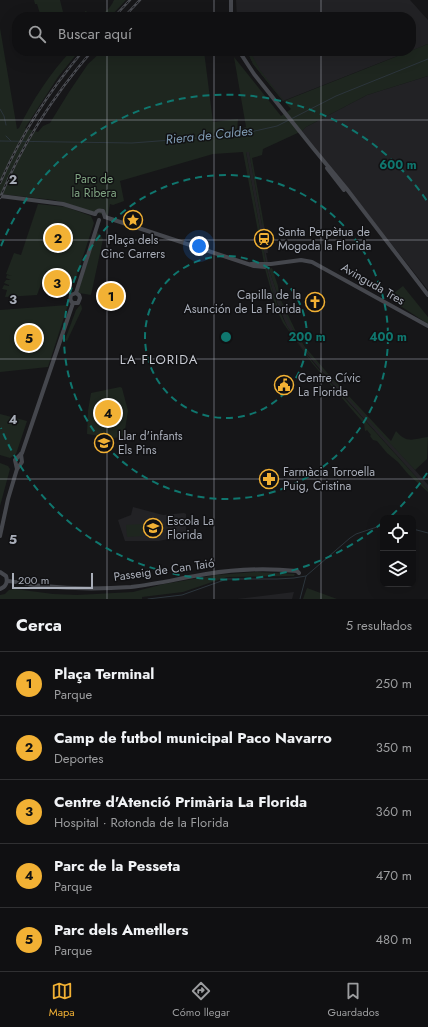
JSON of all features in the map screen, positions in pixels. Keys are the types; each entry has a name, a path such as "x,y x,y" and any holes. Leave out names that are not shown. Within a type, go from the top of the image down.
{"main road":[{"path":"231,0 231,12"},
{"path":"242,56 254,74 346,188 428,295"},
{"path":"313,148 320,160 346,193 370,220"},
{"path":"341,186 346,188"},
{"path":"346,188 346,193"},
{"path":"0,196 63,204 95,214 96,218 99,220"},
{"path":"95,214 97,211 103,211 105,217 102,220 99,220"},
{"name":"Avinguda Tres","path":"105,217 254,266 273,266 301,260 317,264 428,326"},
{"path":"73,303 71,302 70,298 71,295 76,293 99,220"},
{"path":"73,303 78,302 80,298 76,293"},
{"path":"0,536 0,529 17,466 15,460 20,457 73,303"},
{"name":"Passeig de Can Taió","path":"7,581 44,586 96,588 162,583 207,574 244,569 287,570 297,571 299,573"},
{"path":"0,572 6,576 7,581 5,586 0,589"}],"shaded area":[{"path":"236,0 410,0 428,20 428,44 416,49 416,12 237,12"},
{"path":"249,56 397,56 283,101 253,64"},
{"path":"428,76 428,290 302,131 306,127 367,95"},
{"path":"249,151 262,225 264,225 268,263 266,263 246,152"},
{"path":"267,269 269,269 276,290 293,329 307,352 415,470 428,485 428,490 301,347 287,326 280,310 273,292"},
{"name":"Escola La Florida","path":"133,507 163,515 186,514 186,535 159,541 125,541 118,520 131,515"},
{"path":"294,592 292,599 237,599"}],"green space":[{"path":"34,0 60,0 63,12 39,12 37,4 35,4"},
{"path":"114,0 126,0 115,12 104,12"},
{"name":"Parc de la Ribera","path":"0,28 17,129 42,88 56,69 67,56 75,56 58,77 25,128 38,132 43,126 50,123 88,64 97,56 205,56 213,122 238,119 237,130 246,127 234,57 281,116 291,109 284,101 398,56 416,56 416,49 428,44 428,76 367,95 306,127 302,131 263,149 262,155 252,158 264,225 262,225 249,152 246,152 266,263 264,263 243,152 213,154 120,181 124,201 113,205 110,204 108,216 54,200 0,194"},
{"path":"249,56 253,56 260,70 284,101 253,64"},
{"path":"38,204 66,207 91,216 94,223 75,281 46,271 37,295 5,297 7,290 2,289 4,285 9,285 4,283 6,280 11,280 6,278 7,275 12,276 6,274 14,253 21,255"},
{"path":"97,232 103,239 91,295 79,293 78,292"},
{"path":"272,268 278,286 279,296 297,334 305,347 330,376 391,441 396,431 404,438 410,440 428,437 427,459 415,470 316,363 300,342 290,324 275,288 269,269"},
{"path":"265,269 267,269 275,298 283,319 300,346 324,375 428,490 428,492 387,453 377,441 373,440 367,430 365,431 364,424 312,363 283,323 276,308"},
{"path":"403,286 428,317 428,324 396,303 393,294"},
{"path":"111,290 116,292 118,297 116,302 111,304 106,302 104,297 106,292"},
{"path":"81,304 82,309 67,341 65,340 76,310"},
{"path":"68,305 48,367 0,372 0,310"},
{"path":"120,387 122,388 128,411 124,436 114,438 87,434 88,411 91,393"},
{"path":"0,414 27,421 16,454 10,458 0,455"},
{"path":"0,463 8,466 10,469 0,506"},
{"path":"143,524 143,536 127,537 126,525"},
{"path":"257,572 295,574 294,576 227,577 183,592 142,597 142,599 0,599 0,595 5,594 9,590 15,589 53,594 77,595 133,592 164,584 217,575"},
{"path":"307,588 337,599 303,599"}],"waterway":[{"name":"Riera de Caldes","path":"291,119 336,96 428,59"},
{"path":"0,109 4,116 6,125"},
{"name":"Riera de Caldes","path":"0,141 132,143 237,135 277,126 289,120"},
{"name":"Riera de Caldes","path":"6,136 11,141"},
{"path":"300,599 306,576 350,538 356,534 380,526"},
{"path":"416,530 428,533"},
{"path":"148,599 182,595 227,579 277,579 306,576"}],"railway":[{"path":"119,12 130,0"},
{"path":"129,12 140,0"},
{"path":"0,183 17,148 37,114 47,98 79,56"},
{"path":"0,198 18,158 40,121 65,85 88,56"}],"place":[{"name":"Plaça dels Cinc Carrers","path":"133,220"},
{"name":"Camp de futbol municipal Paco Navarro","path":"58,238"},
{"name":"Santa Perpètua de Mogoda la Florida","path":"264,239"},
{"name":"Centre d'Atenció Primària La Florida","path":"57,283"},
{"name":"Plaça Terminal","path":"111,296"},
{"name":"Capilla de la Asunción de La Florida","path":"315,302"},
{"name":"Parc dels Ametllers","path":"29,338"},
{"name":"Centre Cívic La Florida","path":"284,385"},
{"name":"Parc de la Pesseta","path":"108,413"},
{"name":"Llar d'infants Els Pins","path":"104,443"},
{"name":"Farmàcia Torroella Puig, Cristina","path":"269,479"},
{"name":"Escola La Florida","path":"153,528"}],"district":[{"name":"LA FLORIDA","path":"159,359"}]}
